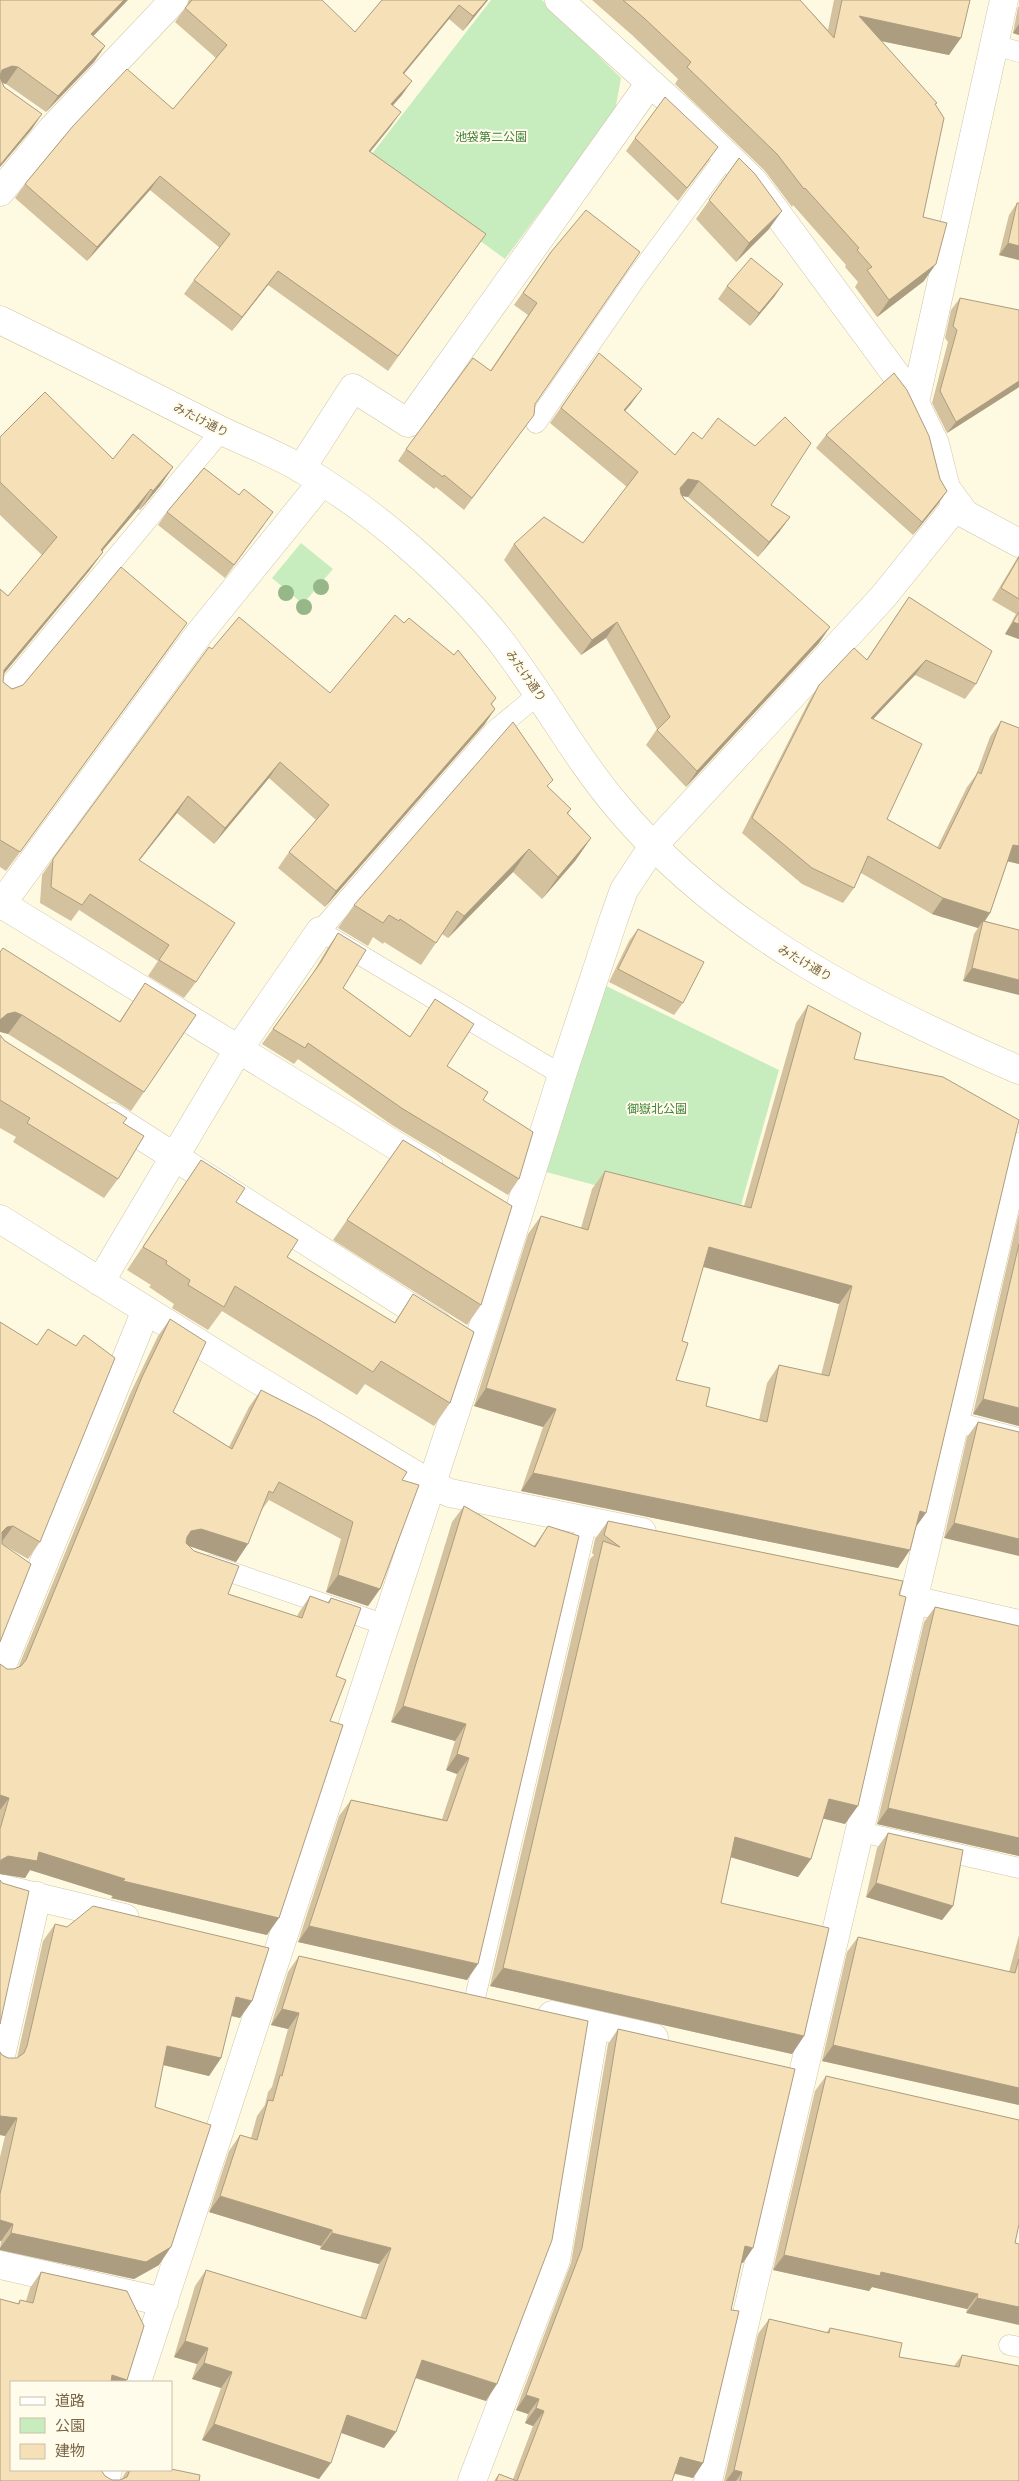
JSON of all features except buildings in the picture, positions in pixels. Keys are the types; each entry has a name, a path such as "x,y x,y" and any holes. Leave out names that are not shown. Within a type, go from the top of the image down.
{"street":[{"path":"0,192 44,125 174,0"},
{"path":"559,0 650,82 754,182 866,332 914,402 935,444 946,488 965,514 1019,543"},
{"path":"914,402 1006,49 1004,0"},
{"path":"449,1178 0,904 199,634 312,476 353,388 408,423 650,82"},
{"name":"みたけ通り","path":"0,320 312,476 363,508 408,546 463,598 506,648 539,694 582,761 616,806 653,846 687,878 727,911 803,963 900,1014 1019,1070"},
{"path":"137,2381 386,1625 476,1349 562,1075 624,890 653,846 832,637 884,597 958,504"},
{"path":"100,1282 238,1050 320,931"},
{"path":"92,1104 476,1349"},
{"path":"708,2481 815,2074 861,1832 1019,1148"},
{"path":"491,1203 516,1218"},
{"path":"0,1219 100,1282 432,1484 450,1493 665,1537"},
{"path":"0,1671 29,1574 146,1310"},
{"path":"887,1582 915,1594 1019,1624"},
{"path":"0,1888 153,1924"},
{"path":"0,2060 37,1896"},
{"path":"250,1948 306,1961"},
{"path":"447,1992 502,2004"},
{"path":"530,2011 681,2044"},
{"path":"472,2481 556,2260 595,2025"},
{"path":"777,2065 815,2074"},
{"path":"0,2265 164,2302"}],"lane":[{"path":"536,423 636,278 726,156"},
{"path":"0,697 222,430"},
{"path":"539,694 494,731 320,931 562,1075"},
{"path":"955,1422 1019,1438"},
{"path":"475,1998 587,1521"},
{"path":"195,1560 386,1625"},
{"path":"861,1832 1019,1868"}],"green space":[{"name":"池袋第二公園","path":"491,0 542,0 621,78 615,111 505,259 368,159"},
{"path":"301,543 333,569 303,604 272,578"},
{"name":"御嶽北公園","path":"602,984 779,1070 736,1223 546,1172"}]}
